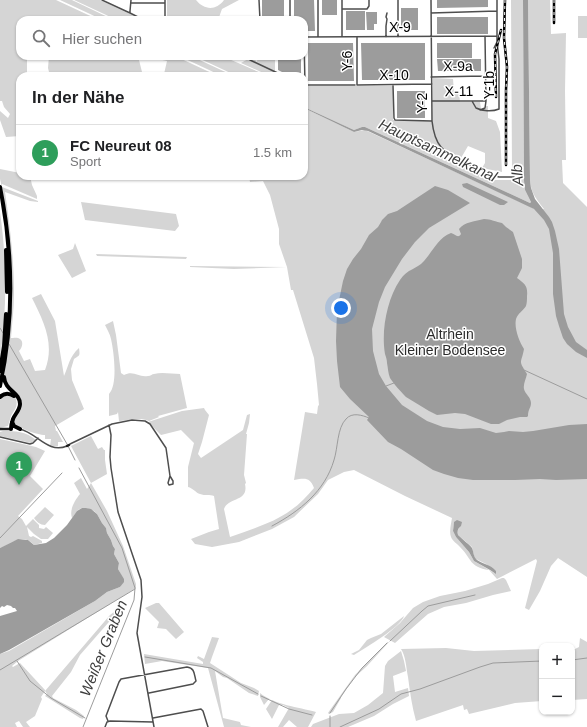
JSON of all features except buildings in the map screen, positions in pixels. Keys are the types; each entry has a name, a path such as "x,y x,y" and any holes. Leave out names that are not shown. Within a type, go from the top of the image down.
{"highway":[{"path":"0,187 6,225 10,301 0,386"},
{"path":"0,202 5,237 7,268 6,338"},
{"path":"1,369 6,386 17,396 20,402 19,408 9,429"},
{"path":"0,397 5,394 10,394 15,396 18,401 17,407 10,419 9,429"},
{"path":"12,422 14,426 20,429"}],"main road":[{"path":"0,429 9,429"}],"street":[{"path":"102,0 137,16"},
{"path":"130,12 131,0"},
{"path":"165,0 165,16"},
{"path":"259,0 260,16"},
{"path":"290,0 290,16"},
{"path":"318,0 318,37"},
{"path":"342,0 342,37"},
{"path":"342,9 367,8 369,6 369,0"},
{"path":"398,0 398,37"},
{"name":"Y-2","path":"431,0 432,121 436,140 440,147 447,153 493,175 499,177 514,176"},
{"name":"Y-1b","path":"480,110 499,109 497,0"},
{"path":"131,3 165,3"},
{"path":"431,13 497,11"},
{"path":"386,37 387,13"},
{"path":"472,101 476,108 480,110 486,108 485,36"},
{"name":"X-9","path":"308,38 497,36"},
{"name":"Y-6","path":"356,85 357,37"},
{"name":"Y-1b","path":"494,48 497,42"},
{"path":"250,60 276,72"},
{"path":"304,60 304,72"},
{"name":"X-9a","path":"432,77 485,76"},
{"name":"X-10","path":"308,85 432,84"},
{"path":"394,85 395,120 432,121"},
{"name":"X-11","path":"432,101 486,100"},
{"path":"9,429 20,429 30,433 48,446 61,448 109,425 143,420 148,422 166,448 170,476"},
{"path":"109,425 112,435 110,461 118,512 141,580 142,597 138,633 154,727"},
{"path":"0,437 30,444 38,438"},
{"path":"105,727 106,722 108,721 106,716 120,680 189,667 193,670 196,681 193,684 149,693"},
{"path":"153,718 201,709 204,711 208,727"},
{"path":"108,721 153,722"}],"green space":[{"path":"0,0 56,0 90,16 16,16 16,60 27,60 27,72 16,72 16,136 6,137 0,120 0,111 8,118 10,114 4,107 2,101 0,101"},
{"path":"60,0 72,0 106,16 94,16"},
{"path":"74,0 100,0 134,16 108,16"},
{"path":"167,0 196,0 203,6 210,8 221,4 224,0 239,0 222,9 219,16 167,16"},
{"path":"511,0 523,0 524,181 525,190 531,202 530,203 365,127 354,130 308,109 308,86 393,86 393,120 432,121 433,78 453,79 454,92 459,92 460,102 480,102 481,109 485,109 486,106 488,106 488,118 496,121 500,132 502,172 482,168 485,163 485,153 468,146 461,158 447,150 441,156 494,180 512,180 515,177 518,177 518,174 515,174 514,171 512,171"},
{"name":"Altrhein Kleiner Bodensee","path":"528,0 550,0 551,34 566,33 566,160 562,160 563,183 587,207 587,577 558,558 551,566 540,591 529,610 525,608 537,561 536,559 497,579 489,570 474,565 464,551 453,540 450,533 452,518 354,470 344,472 328,480 318,494 294,517 272,529 239,542 212,547 195,544 191,539 219,529 214,496 197,493 188,487 188,467 194,443 181,430 161,435 148,422 182,411 204,408 209,415 198,454 201,458 243,430 247,415 250,414 246,434 244,475 246,483 244,494 226,505 224,509 230,537 284,515 300,503 314,488 311,482 307,479 294,480 305,412 317,414 319,405 314,358 293,290 291,290 287,267 279,244 279,229 270,195 263,181 250,182 250,180 308,180 308,110 354,132 365,130 536,210 544,209 533,193 530,181","holes":["454,522 459,528 458,535 472,547 476,559 486,564 496,574 474,561 469,552 456,537 453,531"]},
{"path":"578,16 587,16 587,38 578,38"},
{"path":"49,60 139,60 142,72 49,72"},
{"path":"162,60 184,60 209,72 164,72 167,61"},
{"path":"188,60 200,60 225,72 213,72"},
{"path":"203,60 231,60 259,72 228,72"},
{"path":"246,60 255,60 257,62 257,60 275,60 275,72 261,72 241,63"},
{"path":"0,169 16,172 16,180 31,180 37,199 2,184 2,187 38,201 30,201 5,192 13,268 14,300 11,338 18,338 21,340 22,345 19,351 24,361 30,359 35,371 45,370 49,351 47,333 32,298 41,294 55,321 64,376 71,358 79,348 79,355 74,359 71,369 72,380 84,409 55,426 56,431 63,442 58,442 58,446 50,446 51,439 45,439 45,435 28,431 19,427 13,422 20,402 4,380 11,308 3,192 0,179"},
{"path":"81,202 176,214 179,226 175,231 85,220"},
{"path":"0,212 5,267 5,304 0,359"},
{"path":"75,243 86,271 72,278 58,255 73,249"},
{"path":"96,254 187,257 186,259 97,256"},
{"path":"190,266 287,267 234,269"},
{"path":"113,321 121,373 124,375 131,373 145,376 160,373 180,374 187,408 158,416 159,417 149,421 138,419 119,421 118,412 117,414 109,416 109,394 114,383 114,368 111,339 105,325"},
{"path":"6,394 15,397 17,405 8,426 0,428 0,398"},
{"path":"0,432 20,432 36,440 31,443 0,436"},
{"path":"91,436 98,449 102,447 105,450 107,474 91,483 71,446"},
{"path":"0,439 36,447 45,451 30,476 43,489 18,516 22,519 26,526 33,519 39,525 39,528 44,529 46,527 53,533 48,539 41,539 27,527 29,536 33,536 42,541 42,543 34,545 26,539 22,539 13,541 0,548"},
{"path":"81,478 87,489 91,483 107,511 123,546 136,588 12,666 13,667 20,663 45,691 41,697 42,699 35,716 26,722 30,727 23,727 19,721 15,723 17,727 0,727 0,654 9,651 95,601 107,592 120,587 124,580 118,569 119,563 114,554 115,549 106,528 97,514 94,511 82,508 78,510 72,518 71,512 74,502 80,494 74,483"},
{"path":"45,507 54,515 45,525 39,523 34,518"},
{"path":"502,578 506,580 511,591 466,603 444,607 428,614 395,643 384,637 400,623 413,608 423,602 440,596 465,591"},
{"path":"159,603 184,632 176,639 166,629 157,628 159,622 145,608"},
{"path":"119,608 120,611 80,655 71,672 52,696 53,698 76,710 84,716 83,719 45,696 47,694 45,691 110,615"},
{"path":"404,616 396,626 382,637 354,655 351,654 359,650 367,640 381,634"},
{"path":"212,637 219,638 210,663 241,683 259,691 258,696 249,693 215,671 223,718 240,722 241,725 251,727 224,727 208,668 162,661 145,664 144,654 203,664 203,662 197,658 198,656 204,659"},
{"path":"580,638 587,642 587,699 575,700 575,649 579,647"},
{"path":"388,642 355,677 341,697 333,712 329,714 328,713 330,710 355,675"},
{"path":"446,648 474,651 539,649 539,701 515,703 469,714 467,709 464,710 463,705 416,721 411,699 406,662 401,649"},
{"path":"401,651 406,671 393,676 395,692 408,688 409,696 374,716 348,727 311,727 313,724 339,714 354,713 368,705 383,693 385,666 388,661"},
{"path":"260,693 272,700 269,699 264,705 260,697"},
{"path":"272,700 316,712 308,727 297,727 289,720 283,727 278,727 289,708 279,705 272,719 266,709"}],"shaded area":[{"path":"262,0 284,0 284,16 262,16"},
{"path":"294,0 314,0 315,31 308,31 308,16 294,16"},
{"path":"322,0 337,0 337,15 322,15"},
{"path":"437,0 488,0 488,7 437,8"},
{"path":"523,0 528,0 531,188 535,199 549,217 555,231 559,249 564,314 568,327 576,342 587,350 587,358 576,352 563,338 556,316 553,294 553,253 549,229 544,220 534,209 368,131 362,130 354,132 308,109 354,130 365,127 530,203 531,202 525,190"},
{"path":"401,8 418,8 418,30 401,30"},
{"path":"346,11 365,11 365,30 346,30"},
{"path":"366,12 377,12 377,24 374,24 374,30 367,30"},
{"path":"437,17 488,17 488,34 437,34"},
{"path":"308,43 353,43 354,81 308,81"},
{"path":"361,43 425,43 425,80 362,80"},
{"path":"437,43 472,43 472,58 437,58"},
{"path":"437,59 481,59 481,71 438,71"},
{"path":"278,60 301,60 301,72 282,72 278,70"},
{"path":"397,91 425,91 425,118 397,118"},
{"path":"467,183 508,202 504,205 500,205 463,187 462,184"},
{"path":"435,186 448,190 470,203 429,228 415,242 402,259 385,287 379,302 372,329 373,351 379,374 386,386 402,405 427,421 443,427 460,429 480,428 496,433 509,431 523,432 569,425 587,424 587,479 473,480 458,478 433,470 388,442 367,420 369,417 340,387 336,341 337,310 347,269 369,235 378,227 388,214 397,211"},
{"path":"484,219 502,223 513,232 522,259 522,268 517,278 524,284 527,290 526,306 516,319 516,326 517,334 524,349 521,362 527,374 524,389 531,401 531,405 527,417 507,420 499,424 491,424 465,414 455,413 437,415 406,397 390,378 384,345 388,306 395,288 403,276 421,264 439,241 446,235 451,233 459,236 461,234 459,229 461,227 470,222"},
{"path":"82,508 91,509 97,514 106,528 115,549 114,554 119,563 118,569 124,579 124,582 120,587 107,592 95,601 0,654 0,616 17,611 15,608 7,605 0,608 0,548 18,539 28,540 34,545 46,543 54,538 67,525 77,511"},
{"path":"457,520 462,522 458,530 458,535 471,547 477,560 491,567 496,571 496,574 474,561 469,552 456,537 453,531 454,522"}],"waterway":[{"name":"Weißer Graben","path":"0,328 3,333"},
{"name":"Weißer Graben","path":"9,344 75,460"},
{"path":"524,370 587,399"},
{"path":"386,386 394,383"},
{"path":"272,526 302,507 318,491 330,471 334,460 339,433 346,419 351,415 360,415 369,418"},
{"name":"Weißer Graben","path":"79,468 122,548 135,588 134,600 83,727"},
{"path":"0,538 62,473"},
{"path":"0,670 135,589"},
{"path":"390,641 428,606 475,595"},
{"path":"330,713 362,668 387,643"},
{"path":"145,657 211,668 258,694"},
{"path":"575,660 587,658"},
{"path":"17,661 30,681 51,698 85,718"},
{"path":"340,727 379,709 401,694 420,689 480,667 493,663 539,661"},
{"path":"261,696 289,709 312,715"},
{"path":"330,716 330,727"}],"railway":[{"path":"505,0 504,38 507,67 506,165"},
{"path":"554,0 554,23"},
{"path":"496,97 495,54 501,30"}],"place":[{"name":"FC Neureut 08","path":"19,485"}],"water label":[{"name":"Hauptsammelkanal","path":"438,150"},
{"name":"Alb","path":"517,175"}]}
